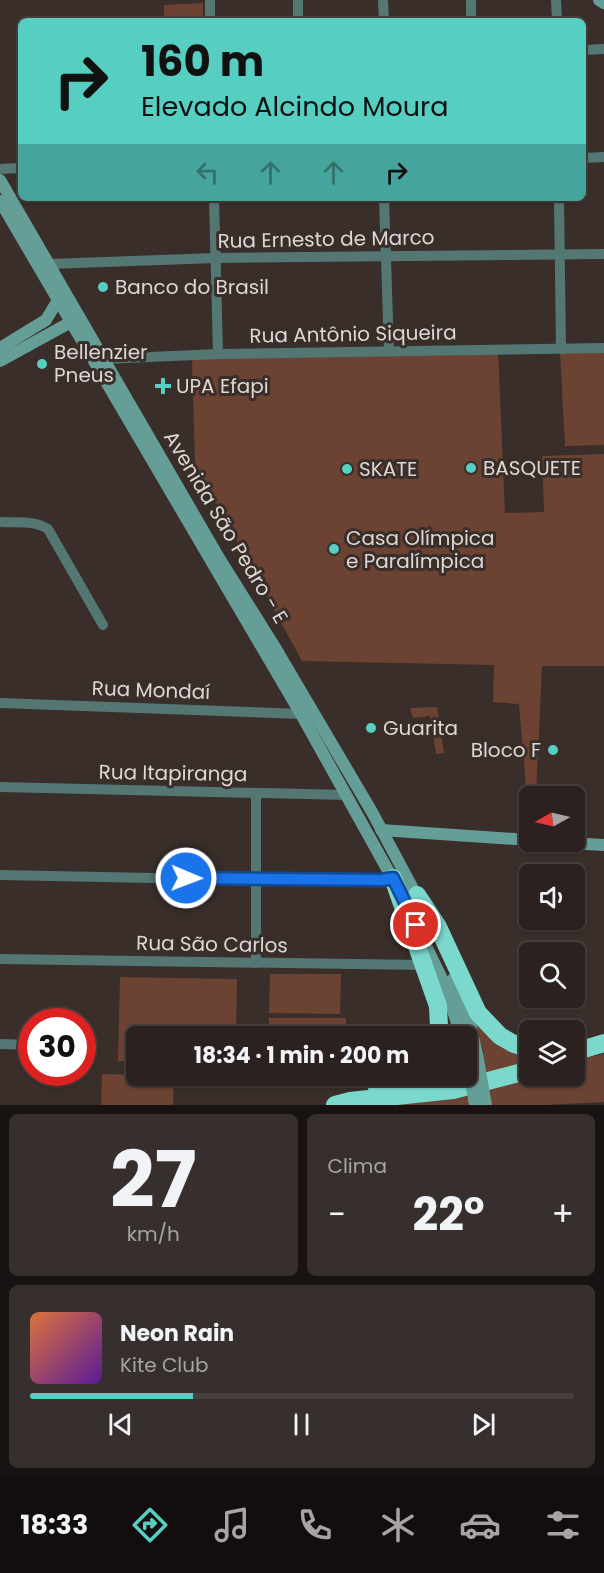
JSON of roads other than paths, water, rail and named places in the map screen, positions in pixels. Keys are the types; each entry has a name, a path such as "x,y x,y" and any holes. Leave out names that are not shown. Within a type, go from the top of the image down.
{"highway":[{"path":"393,878 438,1006 439,1026"},
{"path":"417,895 438,927 478,1013 500,1036 519,1046"},
{"path":"585,1048 604,1043"},
{"path":"343,1103 453,1090 519,1073"},
{"path":"343,1103 395,1086"}],"main road":[{"path":"599,0 604,3"},
{"name":"Avenida São Pedro - E","path":"0,180 381,830 417,895 455,982 471,1026"},
{"name":"Avenida São Pedro - E","path":"0,201 301,714 393,878 445,985 458,1026"},
{"path":"0,348 46,320 58,300"},
{"path":"0,361 71,322"},
{"path":"381,830 519,839"},
{"path":"585,844 604,845"},
{"path":"477,1077 486,1105"},
{"path":"474,1086 476,1105"}],"street":[{"path":"210,0 210,18"},
{"path":"298,0 298,18"},
{"path":"383,0 384,18"},
{"path":"471,0 471,18"},
{"path":"556,0 557,18"},
{"path":"586,50 604,49"},
{"path":"586,158 604,158"},
{"path":"0,169 18,168"},
{"path":"214,201 218,354"},
{"path":"384,201 389,351"},
{"path":"559,201 561,349"},
{"name":"Rua Ernesto de Marco","path":"49,264 216,258 604,254"},
{"name":"Rua Antônio Siqueira","path":"104,359 218,354 604,348"},
{"path":"0,522 32,523 48,529 103,625"},
{"name":"Rua Mondaí","path":"0,703 301,714"},
{"name":"Rua Itapiranga","path":"0,787 346,795"},
{"path":"256,793 256,963"},
{"path":"0,875 256,880 382,880 393,878"},
{"name":"Rua São Carlos","path":"0,959 423,965"},
{"path":"0,1044 18,1045"}],"place":[{"name":"Banco do Brasil","path":"103,287"},
{"name":"Bellenzier Pneus","path":"42,364"},
{"name":"UPA Efapi","path":"163,386"},
{"name":"BASQUETE","path":"471,468"},
{"name":"SKATE","path":"347,469"},
{"name":"Casa Olímpica e Paralímpica","path":"334,549"},
{"name":"Guarita","path":"371,728"},
{"name":"Bloco F","path":"553,750"}]}
